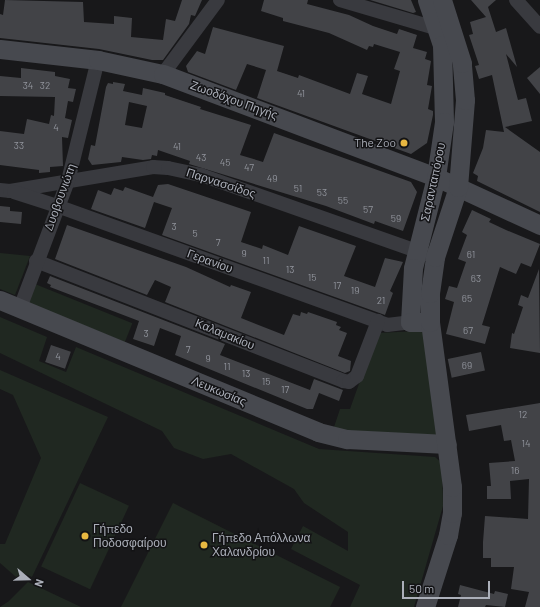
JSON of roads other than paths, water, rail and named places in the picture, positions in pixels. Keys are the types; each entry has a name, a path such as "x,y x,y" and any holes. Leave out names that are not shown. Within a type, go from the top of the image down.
{"street":[{"path":"163,74 218,0"},
{"path":"340,0 446,31"},
{"path":"516,0 540,28"},
{"name":"Σαρανταπόρου","path":"425,607 448,535 452,513 447,444 430,322 430,293 435,257 458,187 465,100 462,63 432,1"},
{"name":"Σαρανταπόρου","path":"410,322 411,290 417,251 436,178 444,122 446,31"},
{"name":"Ζωοδόχου Πηγής","path":"0,49 98,60 163,74 436,178 540,225"},
{"name":"Δυοβουνιώτη","path":"20,308 57,206 68,181 98,60"},
{"name":"Παρνασσίδος","path":"5,191 153,166 168,168 200,175 435,257"},
{"name":"Γερανίου","path":"5,191 57,206 386,325 410,322"},
{"name":"Καλαμακίου","path":"36,262 343,381 349,382 357,376 378,321"},
{"name":"Λευκωσίας","path":"0,300 333,437 447,444"},
{"path":"410,322 430,322"}],"place":[{"name":"The Zoo","path":"404,143"},
{"name":"Γήπεδο Ποδοσφαίρου","path":"85,536"},
{"name":"Γήπεδο Απόλλωνα Χαλανδρίου","path":"204,545"}]}
